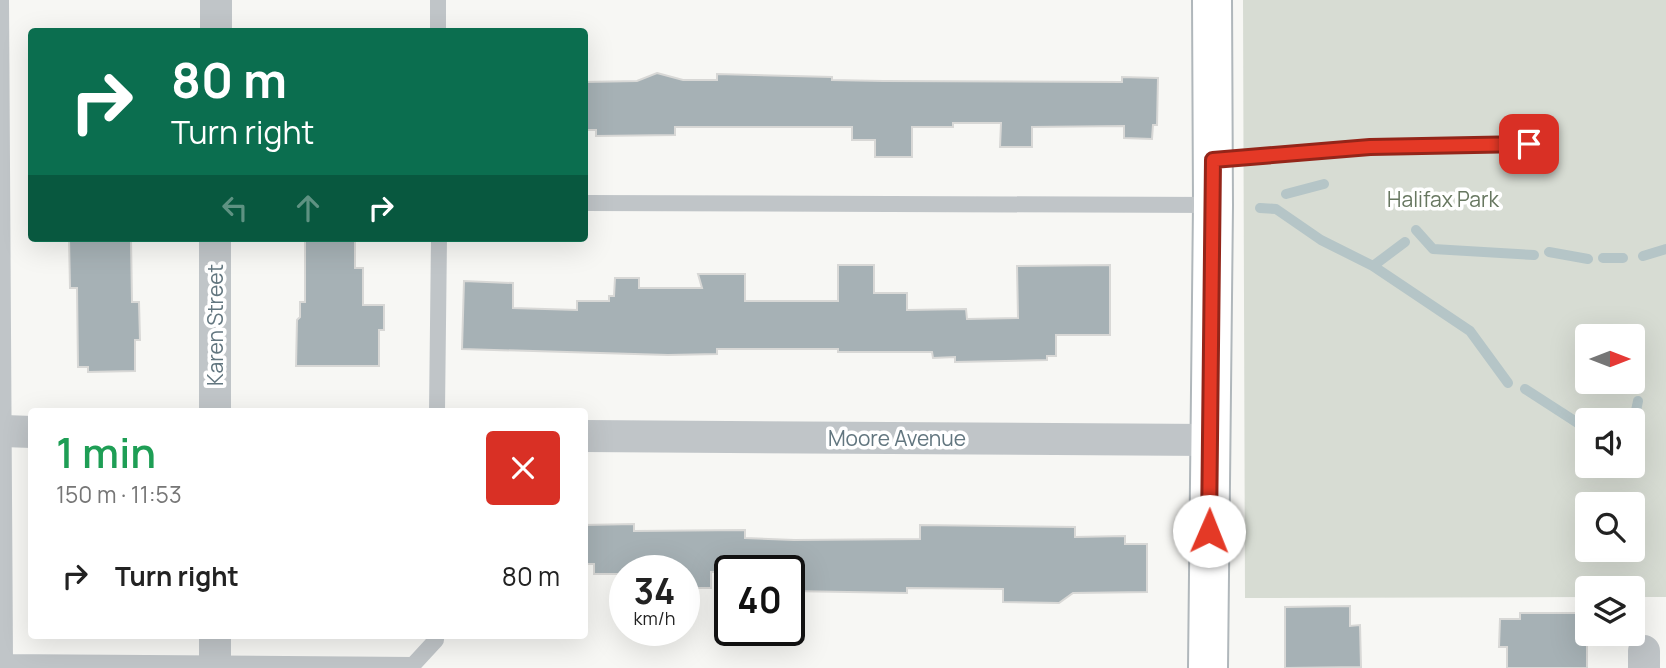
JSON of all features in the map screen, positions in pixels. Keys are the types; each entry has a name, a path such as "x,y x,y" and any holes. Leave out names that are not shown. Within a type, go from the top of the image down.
{"street":[{"path":"216,0 216,28"},
{"path":"1208,668 1213,205 1212,0"},
{"name":"Karen Street","path":"215,242 215,408"},
{"name":"Moore Avenue","path":"588,436 1210,440"}],"lane":[{"path":"1,0 18,431 3,661 215,655 414,665 436,639"},
{"path":"438,0 438,28"},
{"path":"1213,160 1370,147 1529,144"},
{"path":"588,203 1213,205"},
{"path":"437,408 439,242"}],"green space":[{"name":"Halifax Park","path":"1243,0 1666,0 1666,597 1645,597 1645,576 1575,576 1575,597 1245,598"}],"building":[{"path":"657,73 683,80 717,80 717,74 883,81 1122,82 1122,77 1158,78 1157,125 1153,125 1152,139 1124,138 1124,126 1032,127 1032,147 1000,147 1001,123 953,123 953,127 912,127 912,157 875,157 875,140 852,140 852,127 675,127 675,135 596,136 596,130 588,130 588,82 637,81"},
{"path":"69,242 131,242 132,302 139,302 140,340 135,340 135,371 88,372 88,367 78,367 77,288 70,288"},
{"path":"305,242 355,242 355,268 363,268 363,305 384,305 384,330 379,330 379,366 296,366 297,320 300,317 300,302 305,302"},
{"path":"838,265 874,265 874,293 907,293 907,310 966,309 967,319 1018,318 1017,266 1110,265 1110,335 1056,335 1056,356 1047,356 1047,360 955,362 955,357 933,358 932,352 838,352 838,349 717,349 717,354 668,355 462,349 464,281 513,283 513,308 577,310 577,301 609,301 609,296 614,296 615,278 639,278 639,288 702,288 698,274 745,274 745,301 838,301"},
{"path":"634,524 634,531 745,530 745,538 794,540 920,539 920,525 1075,527 1075,537 1125,536 1125,544 1147,544 1147,592 1073,593 1059,603 1003,602 1003,589 907,588 907,593 805,591 805,555 714,555 711,588 700,588 700,555 609,555 609,574 594,574 594,564 588,564 588,525"},
{"path":"1350,606 1350,626 1360,625 1361,667 1285,668 1285,607"},
{"path":"1520,613 1575,613 1575,646 1587,646 1587,668 1507,668 1507,647 1499,647 1500,619 1520,619"}],"waterway":[{"path":"1286,194 1324,184"},
{"path":"1260,208 1276,209 1321,240 1373,266 1405,242"},
{"path":"1416,230 1433,249 1534,255"},
{"path":"1643,256 1666,249"},
{"path":"1549,252 1588,259"},
{"path":"1603,258 1623,258"},
{"path":"1373,266 1470,331 1508,383"},
{"path":"1525,389 1575,421"},
{"path":"1637,408 1638,401"}],"route":[{"path":"1209,531 1213,160 1370,147 1529,144"}]}
